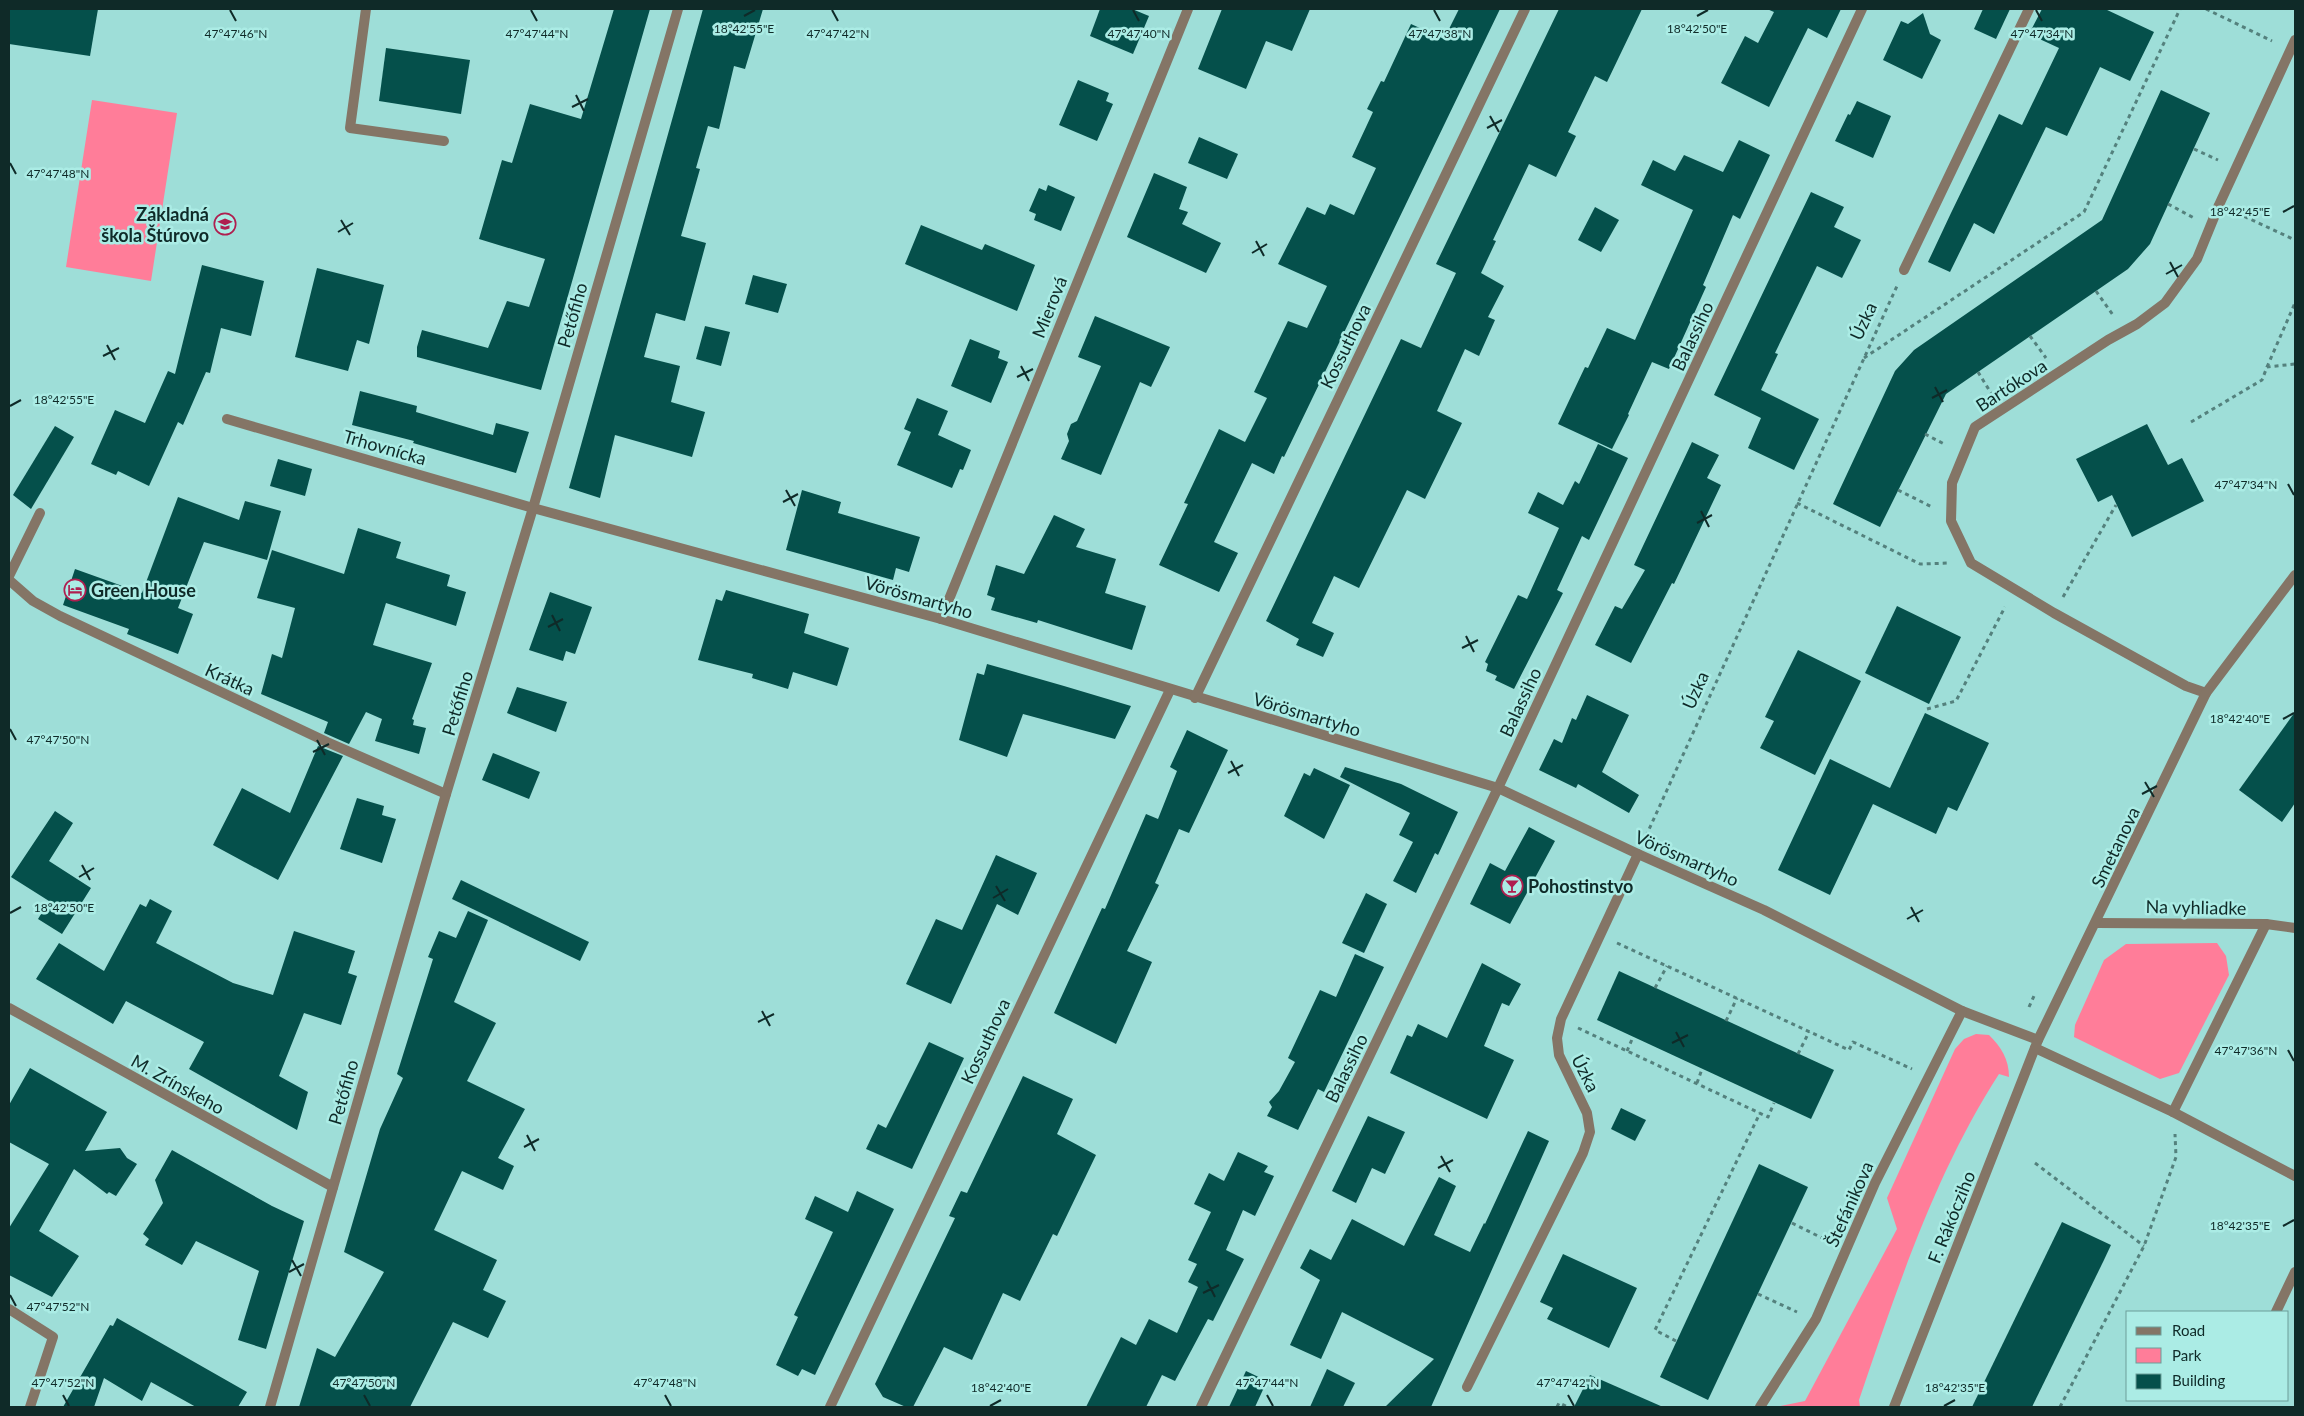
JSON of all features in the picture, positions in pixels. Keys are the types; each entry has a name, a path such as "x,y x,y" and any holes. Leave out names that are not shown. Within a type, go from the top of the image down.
{"street":[{"path":"366,9 350,128 444,141"},
{"name":"Petőfiho","path":"270,1407 446,794 534,508 678,9"},
{"name":"Mierová","path":"941,619 1188,9"},
{"name":"Kossuthova","path":"1195,698 1525,9"},
{"name":"Balassiho","path":"1202,1407 1498,788 1862,9"},
{"path":"1904,270 2029,9"},
{"name":"Bartókova","path":"1971,563 1951,521 1952,483 1976,427 2108,340 2137,324 2165,303 2197,259 2219,205 2295,40"},
{"name":"Trhovnícka","path":"227,419 534,508"},
{"name":"Vörösmartyho","path":"534,508 941,619 1195,698 1498,788 1780,918 1962,1010 2037,1044 2173,1112 2295,1176"},
{"path":"9,576 40,513"},
{"path":"1971,563 2054,613 2186,686 2206,693"},
{"name":"Smetanova","path":"2037,1044 2206,693 2295,575"},
{"name":"Krátka","path":"9,580 33,601 60,616 327,742 446,794"},
{"name":"Kossuthova","path":"830,1407 1170,690"},
{"name":"Úzka","path":"1468,1387 1583,1153 1590,1132 1588,1113 1559,1055 1557,1038 1561,1019 1638,854"},
{"name":"Na vyhliadke","path":"2097,922 2266,924 2295,928"},
{"path":"2173,1112 2266,924"},
{"name":"M. Zrínskeho","path":"9,1008 333,1188"},
{"name":"Štefánikova","path":"1760,1407 1816,1319 1875,1183 1962,1010"},
{"name":"F. Rákócziho","path":"1894,1407 2037,1044"},
{"path":"2276,1311 2295,1272"},
{"path":"9,1309 53,1337 30,1407"}],"path":[{"path":"1864,359 2084,212 2180,9"},
{"path":"2206,9 2290,50"},
{"path":"2194,148 2223,163"},
{"path":"2168,204 2196,219"},
{"path":"2219,205 2295,240"},
{"name":"Úzka","path":"1638,854 1904,270"},
{"path":"2096,291 2114,318"},
{"path":"2191,422 2262,380 2295,303"},
{"path":"2030,336 2050,363"},
{"path":"2267,367 2295,364"},
{"path":"1978,372 1996,399"},
{"path":"1925,434 1948,447"},
{"path":"1898,490 1933,507"},
{"path":"1797,503 1920,564 1971,563"},
{"path":"2054,613 2116,505"},
{"path":"1927,709 1956,701 2005,606"},
{"path":"1612,951 1616,942 1849,1050 1853,1042 1912,1069"},
{"path":"1655,988 1667,966"},
{"path":"1726,1021 1737,998"},
{"path":"1580,1018 1576,1027 1768,1117 1774,1102"},
{"path":"1798,1054 1809,1032"},
{"path":"1627,1050 1633,1037"},
{"path":"1697,1083 1702,1070"},
{"path":"2060,1407 2144,1246 2176,1157 2173,1112"},
{"path":"1676,1341 1656,1330 1760,1113"},
{"path":"2035,1163 2144,1246"},
{"path":"1792,1223 1833,1243"},
{"path":"1758,1294 1797,1312"},
{"path":"1792,1320 1802,1303"},
{"path":"1557,1407 1559,1403 1568,1407"}],"green space":[{"path":"92,100 177,113 151,281 66,267"},
{"path":"2217,943 2226,956 2229,975 2179,1073 2160,1079 2074,1037 2075,1025 2104,960 2126,944"},
{"path":"1976,1034 1989,1035 1997,1044 2006,1059 2009,1077 1999,1074 1955,1151 1919,1232 1903,1274 1859,1400 1860,1407 1775,1407 1805,1401 1897,1229 1887,1198 1955,1049 1964,1039"}],"building":[{"path":"9,9 98,9 90,56 9,44"},
{"path":"614,9 650,9 541,390 417,357 417,347 422,330 488,348 507,301 529,307 545,259 479,239 502,160 512,163 530,104 581,119"},
{"path":"703,9 763,9 745,69 734,66 719,129 708,126 696,168 700,169 681,236 706,243 685,321 656,313 644,357 680,366 671,402 705,412 692,457 615,435 600,498 569,488"},
{"path":"1100,9 1132,9 1149,16 1133,54 1090,36"},
{"path":"1222,9 1310,9 1292,51 1266,41 1246,89 1198,69"},
{"path":"1459,9 1500,9 1284,457 1282,456 1274,474 1252,463 1214,542 1238,553 1219,592 1159,565 1188,504 1184,503 1219,429 1245,442 1267,398 1254,392 1288,321 1307,328 1327,286 1278,264 1307,207 1325,215 1330,204 1354,215 1376,168 1352,157 1373,112 1367,109 1381,81 1384,82 1411,24 1444,39"},
{"path":"1559,9 1642,9 1607,82 1595,76 1568,132 1576,136 1556,177 1529,164 1493,240 1496,241 1481,273 1504,286 1488,317 1495,320 1479,356 1465,349 1437,411 1462,423 1425,499 1407,490 1359,588 1334,576 1312,623 1334,633 1323,657 1296,645 1299,639 1266,621 1401,339 1421,348 1456,273 1436,264"},
{"path":"1767,9 1841,9 1827,38 1808,28 1769,107 1721,83 1745,36 1758,43 1774,12"},
{"path":"1983,9 2010,9 1996,39 1974,29"},
{"path":"2042,9 2105,9 2154,32 2130,81 2100,67 2067,136 2046,127 1994,234 1974,223 1950,272 1928,262 1999,114 2022,125 2059,48 2029,34"},
{"path":"1923,13 1930,34 1941,40 1922,79 1883,60 1901,21 1908,24"},
{"path":"386,48 470,60 461,114 379,101"},
{"path":"1078,80 1109,93 1106,101 1113,104 1097,141 1059,125"},
{"path":"2161,90 2210,113 2150,244 2128,269 1946,394 1880,527 1833,504 1895,371 1914,350 2102,220"},
{"path":"1857,101 1891,116 1873,158 1835,141 1848,114 1850,115"},
{"path":"1199,137 1238,154 1227,179 1188,163"},
{"path":"1739,140 1770,155 1740,219 1733,215 1703,285 1706,287 1669,369 1652,362 1612,449 1558,424 1585,367 1588,368 1607,328 1635,340 1693,210 1641,185 1653,160 1675,171 1684,155 1723,172"},
{"path":"1154,173 1187,187 1179,209 1188,212 1182,224 1221,243 1206,273 1127,237"},
{"path":"1048,185 1075,197 1061,231 1034,220 1036,214 1029,211 1039,188 1046,191"},
{"path":"1811,192 1844,207 1834,227 1861,240 1842,278 1817,266 1775,353 1778,354 1761,390 1819,419 1794,470 1748,448 1761,418 1714,395"},
{"path":"1595,207 1619,220 1601,252 1578,240"},
{"path":"921,225 982,250 985,244 1035,265 1017,311 905,264"},
{"path":"202,265 264,281 251,336 221,328 210,373 206,372 183,425 178,422 149,486 118,471 116,475 91,464 115,410 145,423 168,371 175,374"},
{"path":"317,268 384,285 369,344 357,340 348,371 295,357"},
{"path":"753,275 787,284 778,313 745,304"},
{"path":"1095,316 1170,347 1151,387 1140,382 1101,475 1061,459 1069,441 1067,434 1071,424 1077,421 1101,366 1078,357"},
{"path":"705,326 730,332 721,366 696,359"},
{"path":"970,339 1000,351 998,358 1008,362 991,403 951,386"},
{"path":"360,391 417,406 416,412 493,435 496,423 529,432 516,473 413,443 414,441 352,425"},
{"path":"917,398 948,411 938,435 971,450 963,470 960,469 952,488 897,465 911,432 904,429"},
{"path":"2147,424 2168,465 2182,458 2204,501 2132,537 2112,495 2098,502 2076,459"},
{"path":"55,426 74,437 31,509 13,495"},
{"path":"1692,442 1719,455 1707,478 1721,485 1674,584 1672,583 1631,663 1595,645 1615,606 1622,609 1645,570 1634,565"},
{"path":"1598,444 1628,458 1589,540 1582,536 1557,590 1563,593 1514,689 1495,680 1497,676 1486,671 1488,664 1485,662 1518,595 1527,599 1559,528 1528,513 1538,492 1563,505 1575,481 1579,484"},
{"path":"278,459 312,469 305,496 270,486"},
{"path":"802,490 841,502 838,513 920,537 909,572 896,568 893,580 786,550"},
{"path":"178,497 239,520 245,501 281,511 267,560 204,542 178,608 193,614 178,654 127,634 129,629 63,605 75,569 142,593"},
{"path":"1054,515 1085,529 1076,547 1116,559 1105,593 1146,606 1132,650 1038,620 1037,623 991,610 995,598 987,595 996,565 1024,574"},
{"path":"358,528 401,542 396,558 450,575 447,586 466,592 456,626 386,603 373,645 432,663 412,719 414,720 413,725 426,728 419,754 375,741 382,719 366,712 349,744 324,733 328,722 261,694 272,654 282,658 295,608 257,598 272,550 344,574"},
{"path":"726,590 809,614 804,633 849,648 837,686 793,672 788,689 752,678 753,674 698,660 716,599 722,601"},
{"path":"550,592 592,607 575,654 566,651 563,661 529,650"},
{"path":"1897,606 1961,637 1929,704 1865,673"},
{"path":"1798,650 1861,681 1815,775 1760,748 1774,721 1765,717"},
{"path":"987,664 1131,706 1115,739 1023,714 1007,757 959,740 977,673 984,675"},
{"path":"517,687 567,702 556,732 507,713"},
{"path":"1587,695 1629,715 1602,772 1639,795 1629,813 1578,784 1576,788 1539,770 1554,739 1562,743 1572,718 1576,720"},
{"path":"2295,712 2295,803 2282,822 2239,790"},
{"path":"1925,713 1989,743 1957,811 1948,807 1936,834 1873,804 1830,895 1778,870 1830,759 1890,788"},
{"path":"1187,730 1228,750 1189,833 1179,829 1155,883 1159,885 1127,951 1152,962 1116,1044 1054,1013 1102,908 1105,909 1146,814 1158,819 1177,771 1170,767"},
{"path":"318,746 343,756 278,880 213,845 242,788 290,813"},
{"path":"493,753 540,772 529,799 482,780"},
{"path":"1345,767 1401,784 1458,812 1438,855 1435,853 1416,893 1393,881 1413,842 1399,835 1410,813 1340,777"},
{"path":"1314,768 1350,785 1324,839 1284,816 1304,773 1310,776"},
{"path":"357,798 384,806 382,815 396,819 382,863 340,849"},
{"path":"55,811 73,823 49,861 91,888 62,934 38,919 49,901 11,877"},
{"path":"1529,827 1555,841 1510,924 1470,904 1490,863 1505,871"},
{"path":"996,855 1037,873 1018,915 997,904 951,1004 906,984 936,919 962,930"},
{"path":"461,880 589,942 580,961 452,899"},
{"path":"1366,893 1387,904 1364,953 1342,943"},
{"path":"150,899 172,911 156,943 233,983 273,995 294,931 355,951 348,973 357,976 341,1025 304,1013 279,1076 308,1092 297,1130 189,1069 204,1042 126,1001 113,1024 36,979 59,943 104,971 140,904 146,907"},
{"path":"468,911 488,920 454,1002 496,1023 467,1081 525,1109 498,1158 514,1166 503,1190 462,1171 434,1230 497,1260 483,1290 506,1301 488,1338 453,1322 410,1407 299,1407 317,1348 335,1357 384,1272 344,1252 380,1129 403,1078 397,1074 433,959 428,957 439,931 456,938"},
{"path":"1355,954 1384,967 1324,1092 1318,1089 1298,1130 1267,1116 1272,1107 1269,1102 1279,1091 1295,1062 1288,1058 1320,990 1336,997"},
{"path":"1482,963 1521,984 1509,1006 1502,1003 1484,1046 1514,1060 1487,1119 1390,1073 1407,1035 1412,1037 1418,1024 1447,1038"},
{"path":"1619,971 1834,1070 1811,1119 1597,1020"},
{"path":"929,1042 964,1058 912,1169 866,1149 878,1124 886,1128"},
{"path":"30,1068 107,1112 85,1151 120,1148 127,1158 137,1164 116,1196 109,1192 107,1194 74,1169 39,1231 79,1256 52,1297 9,1275 9,1228 49,1164 9,1142 9,1105"},
{"path":"1023,1076 1073,1099 1057,1134 1096,1155 1057,1236 1053,1234 1020,1301 1003,1293 972,1360 944,1347 913,1407 906,1407 883,1397 875,1384 955,1218 949,1216 961,1191 967,1193"},
{"path":"1621,1108 1646,1120 1635,1141 1611,1129"},
{"path":"1368,1116 1405,1132 1385,1174 1372,1168 1356,1203 1332,1191"},
{"path":"1528,1131 1549,1141 1431,1407 1385,1407 1434,1359 1342,1312 1321,1359 1290,1345 1320,1280 1300,1268 1310,1249 1331,1260 1352,1219 1404,1246 1439,1177 1456,1186 1434,1235 1470,1252"},
{"path":"172,1150 272,1206 304,1221 266,1349 238,1340 259,1271 196,1241 182,1265 145,1245 149,1239 143,1234 163,1203 155,1180"},
{"path":"1238,1152 1268,1166 1264,1172 1274,1176 1255,1216 1243,1210 1226,1250 1244,1259 1213,1321 1208,1319 1175,1381 1162,1375 1146,1407 1086,1407 1121,1337 1136,1345 1149,1319 1177,1333 1198,1287 1188,1282 1197,1264 1188,1260 1211,1212 1194,1204 1209,1173 1224,1181"},
{"path":"1759,1164 1808,1187 1708,1400 1660,1377"},
{"path":"857,1191 894,1209 815,1375 802,1369 798,1376 776,1365 798,1317 794,1315 833,1232 805,1219 815,1196 848,1212"},
{"path":"2062,1222 2111,1245 2103,1262 2032,1407 1972,1407"},
{"path":"1563,1254 1637,1288 1609,1348 1547,1319 1553,1308 1540,1302"},
{"path":"117,1318 247,1392 238,1407 196,1407 151,1382 142,1401 104,1378 94,1407 63,1407 110,1325 113,1326"},
{"path":"1327,1369 1355,1383 1343,1407 1310,1407"},
{"path":"1246,1371 1267,1381 1255,1407 1229,1407"},
{"path":"1590,1375 1663,1407 1574,1407"}],"place":[{"name":"Základná škola Štúrovo","path":"225,224"},
{"name":"Green House","path":"75,590"},
{"name":"Pohostinstvo","path":"1512,886"}]}
